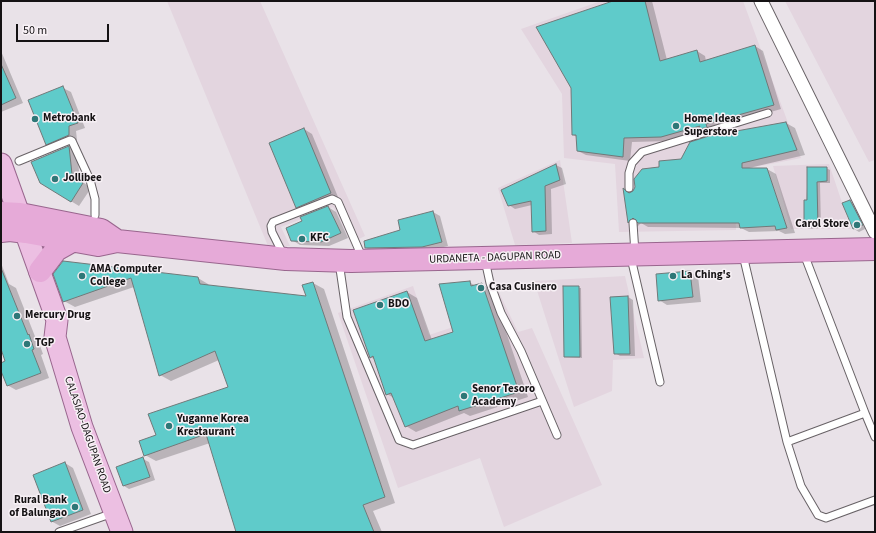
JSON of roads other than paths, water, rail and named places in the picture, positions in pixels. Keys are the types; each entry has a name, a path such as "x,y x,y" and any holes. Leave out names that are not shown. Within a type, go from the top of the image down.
{"highway":[{"name":"URDANETA - DAGUPAN ROAD","path":"9,220 101,230 117,241"},
{"name":"URDANETA - DAGUPAN ROAD","path":"9,220 72,241 98,245 117,241 286,259 339,261 485,259 632,253 875,249"},
{"path":"40,271 56,250 72,241"}],"main road":[{"path":"9,220 10,162"},
{"name":"CALASIAO-DAGUPAN ROAD","path":"9,220 40,271 57,320 55,337 82,427 122,532"},
{"name":"CALASIAO-DAGUPAN ROAD","path":"9,220 43,324 55,337"}],"street":[{"path":"760,1 875,232"}],"lane":[{"path":"629,188 629,172 632,163 642,152 768,112"},
{"path":"10,162 70,140 72,141 90,180 95,199 95,215"},
{"path":"286,259 272,232 271,226 273,222 332,199 338,202 364,261"},
{"path":"632,223 632,253 660,382"},
{"path":"803,250 875,437"},
{"path":"742,252 787,442 801,486 818,515 826,518 875,500"},
{"path":"485,259 490,283 501,313 521,351 557,435"},
{"path":"339,261 347,317 399,440 413,445 542,401"},
{"path":"787,442 865,413"},
{"path":"58,532 114,512"}],"place":[{"name":"Metrobank","path":"35,119"},
{"name":"Home Ideas Superstore","path":"676,126"},
{"name":"Jollibee","path":"55,179"},
{"name":"Carol Store","path":"857,225"},
{"name":"KFC","path":"302,239"},
{"name":"AMA Computer College","path":"82,276"},
{"name":"La Ching's","path":"673,276"},
{"name":"Casa Cusinero","path":"481,288"},
{"name":"BDO","path":"380,305"},
{"name":"Mercury Drug","path":"17,316"},
{"name":"TGP","path":"27,344"},
{"name":"Senor Tesoro Academy","path":"464,396"},
{"name":"Yuganne Korea Krestaurant","path":"169,426"},
{"name":"Rural Bank of Balungao","path":"75,507"}]}
